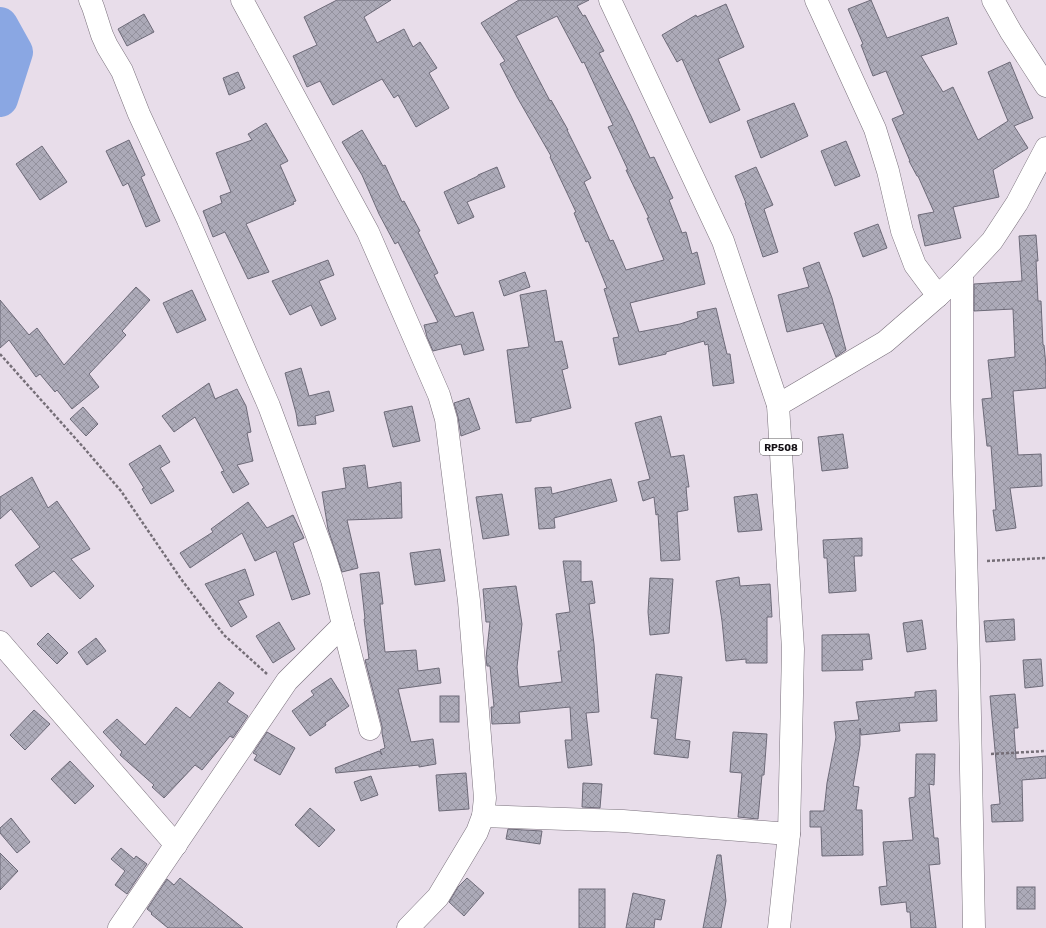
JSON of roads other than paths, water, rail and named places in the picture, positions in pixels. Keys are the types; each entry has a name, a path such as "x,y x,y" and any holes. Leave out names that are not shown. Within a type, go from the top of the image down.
{"street":[{"path":"90,0 102,35 122,71 139,114 188,220 269,406 332,580 370,729"},
{"path":"242,0 368,232 439,395 446,419 469,601 485,798 483,816 477,832 438,897 408,928"},
{"name":"RP508","path":"610,0 723,241 778,405 793,649 788,834 779,928"},
{"path":"816,0 875,129 888,171 902,232 915,265 938,296"},
{"path":"993,0 1011,32 1046,86"},
{"path":"778,405 885,342 962,273 992,241 1017,203 1046,148"},
{"path":"962,273 962,399 974,928"},
{"path":"119,928 287,681 343,625"},
{"path":"0,642 176,844"},
{"path":"483,816 623,821 788,834"}],"waterway":[{"path":"0,25 15,52 0,99"}]}
